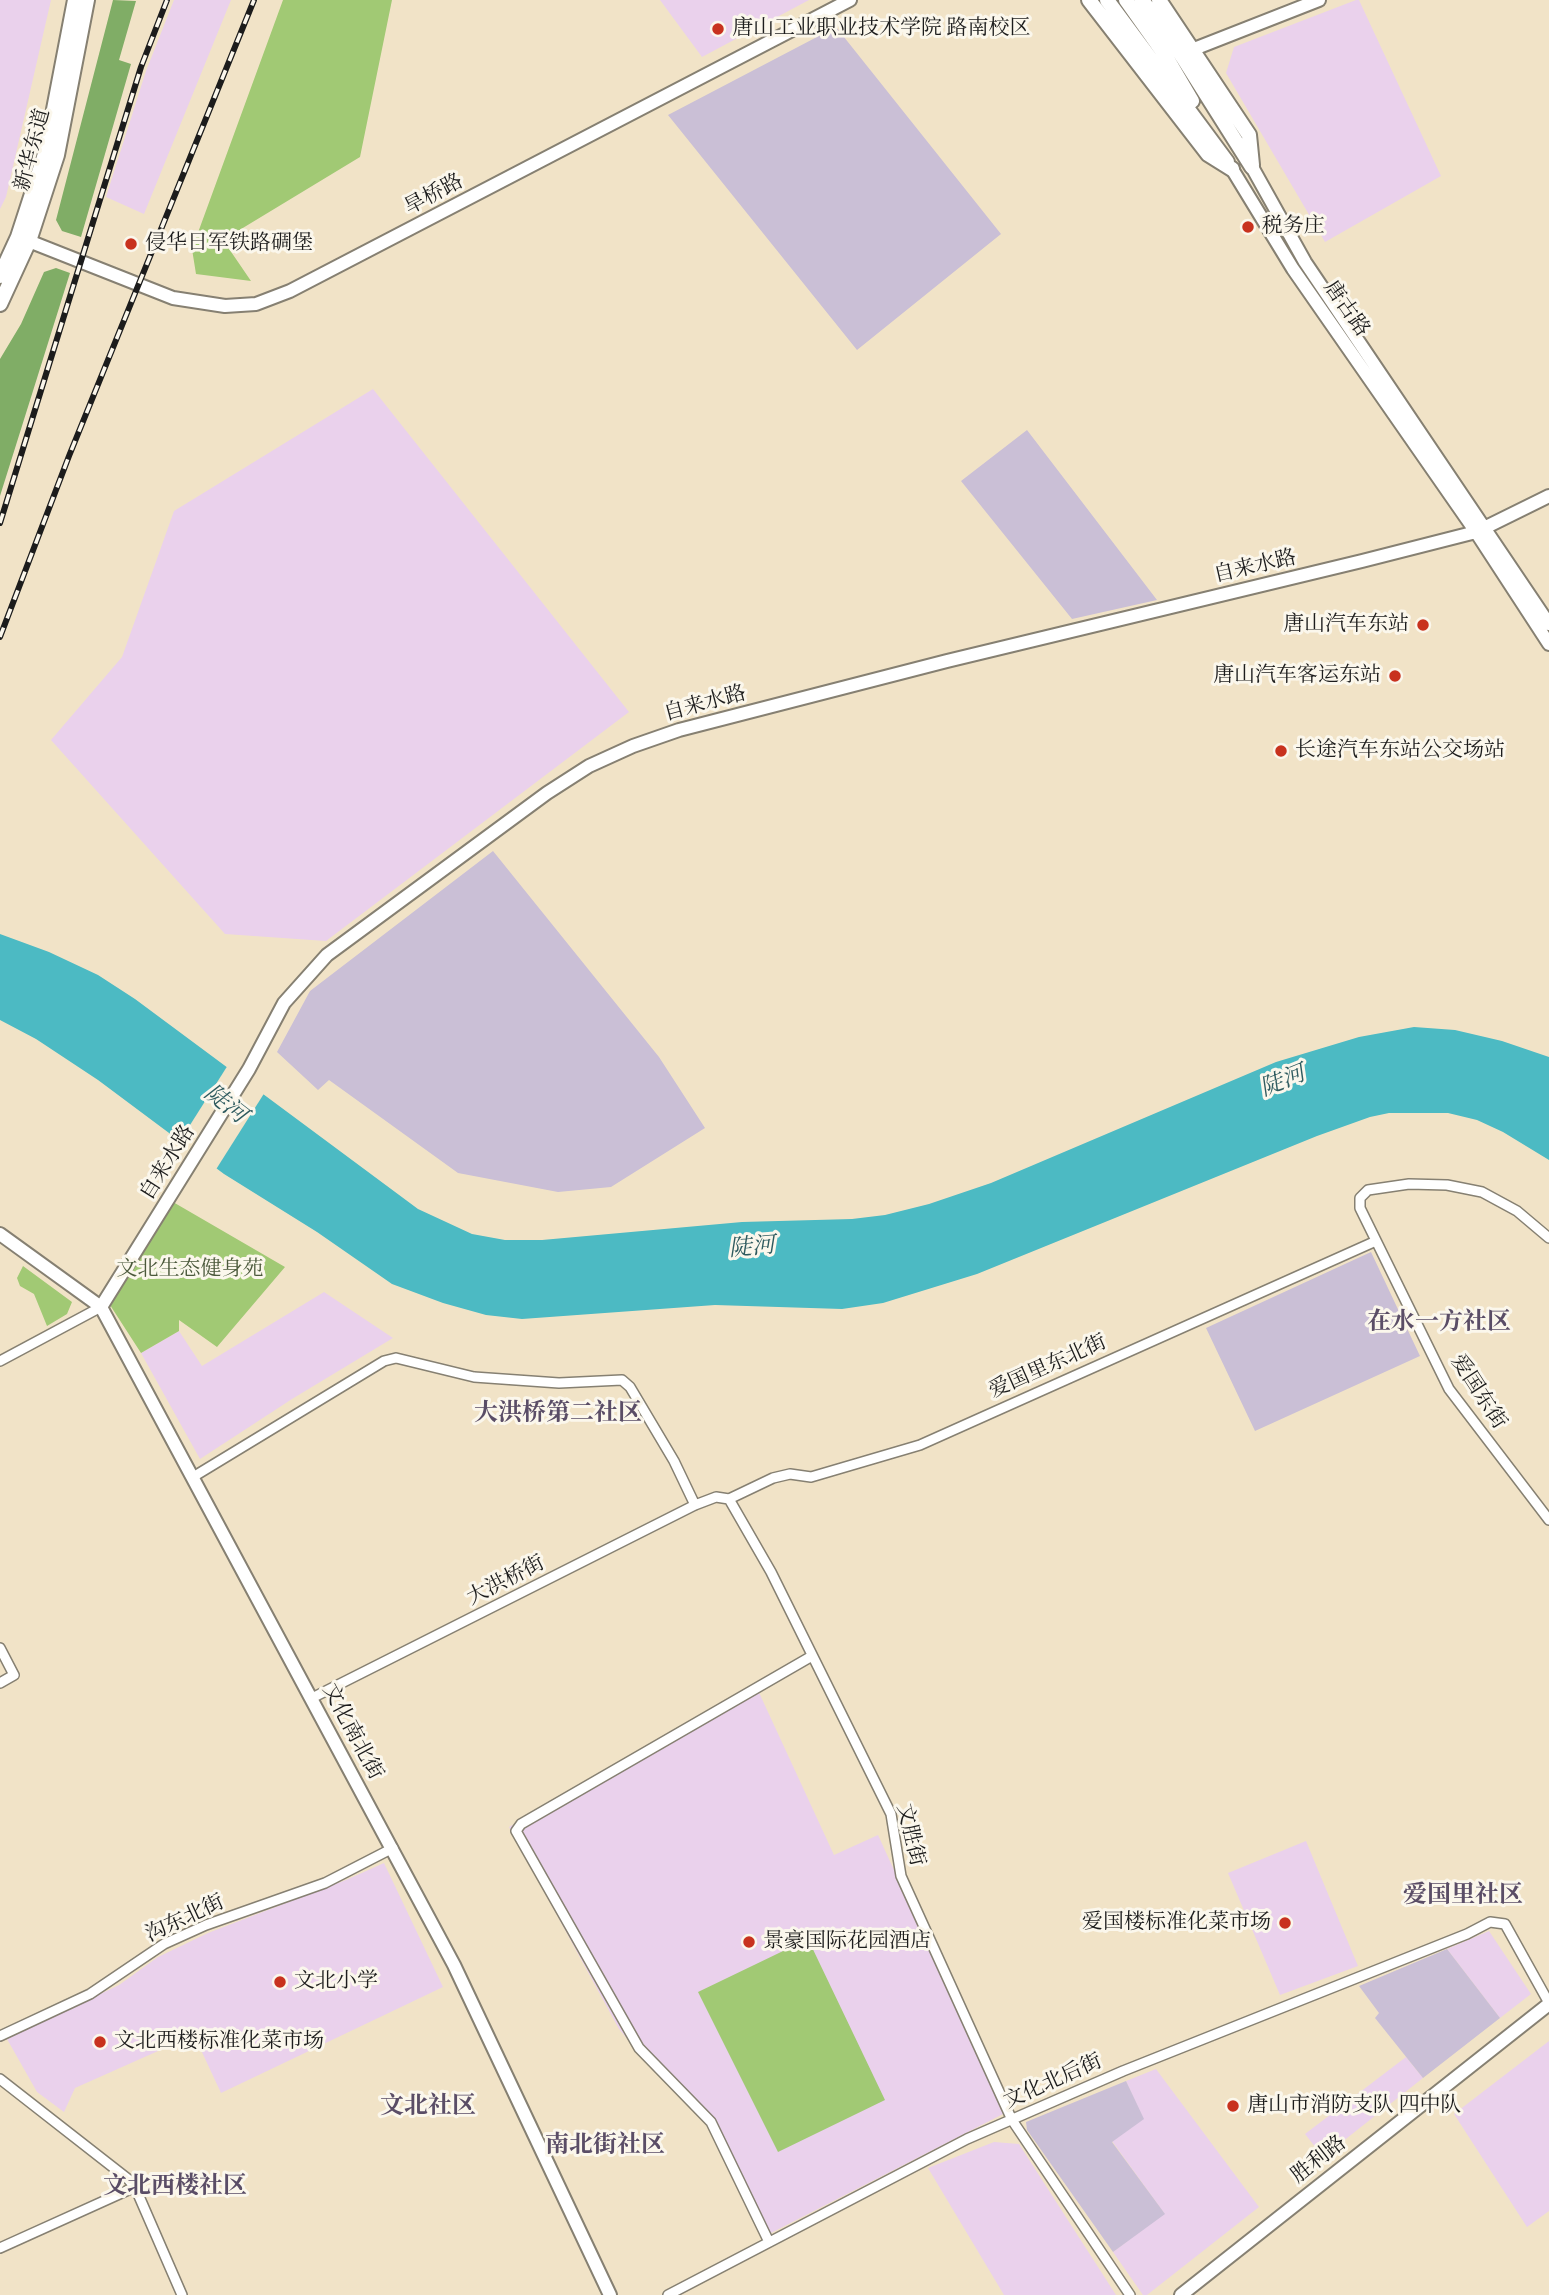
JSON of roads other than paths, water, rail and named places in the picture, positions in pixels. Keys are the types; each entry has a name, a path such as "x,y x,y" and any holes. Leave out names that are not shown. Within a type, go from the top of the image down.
{"main road":[{"name":"新华东道","path":"0,276 23,239 46,151 75,0"},
{"name":"新华东道","path":"0,304 57,155 87,0"},
{"path":"1089,0 1209,154 1232,169"},
{"name":"唐古路","path":"1107,0 1165,55 1252,167"},
{"path":"1126,0 1165,55 1232,169"},
{"name":"唐古路","path":"1142,0 1165,55"},
{"path":"1159,0 1249,135 1252,167"}],"street":[{"name":"旱桥路","path":"23,239 173,298 225,306 256,304 290,292 850,0"},
{"path":"1194,50 1319,0"},
{"name":"唐古路","path":"1252,167 1305,262 1480,529 1549,644"},
{"name":"唐古路","path":"1232,169 1293,269 1549,624"},
{"name":"自来水路","path":"101,1307 249,1069 284,1003 327,955 547,793 589,766 633,746 680,730 947,661 1362,561 1480,529 1549,496"},
{"name":"爱国东街","path":"1549,1238 1517,1211 1482,1192 1447,1185 1409,1184 1368,1191 1360,1198 1360,1208 1449,1389 1549,1520"},
{"name":"文化南北街","path":"0,1234 101,1307 454,1965 610,2295"},
{"name":"爱国里东北街","path":"729,1499 773,1478 790,1474 811,1477 920,1445 1376,1241"},
{"path":"0,1361 101,1307"},
{"path":"193,1477 384,1361 396,1358 474,1377 559,1383 622,1380 630,1387 674,1461 695,1505"},
{"name":"大洪桥街","path":"312,1698 695,1505 716,1497 729,1499"},
{"name":"文胜街","path":"729,1499 771,1572 891,1814 901,1876 1012,2120 1130,2295"},
{"path":"0,1648 14,1675 0,1683"},
{"path":"769,2242 711,2122 639,2048 516,1831 521,1824 812,1656"},
{"name":"沟东北街","path":"0,2036 90,1994 164,1944 206,1925 325,1883 393,1848"},
{"name":"文化北后街","path":"668,2295 967,2139 1123,2071 1467,1934 1490,1922 1505,1924 1549,2004"},
{"name":"胜利路","path":"1181,2295 1549,2004"},
{"path":"0,2079 128,2179 135,2188 182,2295"},
{"path":"0,2248 135,2188"}],"water":[{"name":"陡河","path":"0,934 49,952 98,975 135,999 418,1209 472,1234 505,1240 542,1240 742,1222 852,1219 885,1215 929,1204 991,1183 1276,1062 1359,1037 1414,1027 1455,1030 1502,1041 1549,1057 1549,1160 1503,1132 1477,1120 1448,1113 1389,1113 1317,1136 977,1274 883,1303 842,1309 715,1305 522,1319 486,1315 392,1284 317,1232 224,1174 98,1080 36,1039 0,1020"}],"railway":[{"path":"0,523 141,67 167,0"},
{"path":"0,637 69,456 254,0"}],"place":[{"name":"唐山工业职业技术学院 路南校区","path":"718,29"},
{"name":"税务庄","path":"1248,227"},
{"name":"侵华日军铁路碉堡","path":"131,244"},
{"name":"唐山汽车东站","path":"1423,625"},
{"name":"唐山汽车客运东站","path":"1395,676"},
{"name":"长途汽车东站公交场站","path":"1281,751"},
{"name":"爱国楼标准化菜市场","path":"1285,1923"},
{"name":"景豪国际花园酒店","path":"749,1942"},
{"name":"文北小学","path":"280,1982"},
{"name":"文北西楼标准化菜市场","path":"100,2042"},
{"name":"唐山市消防支队 四中队","path":"1233,2106"}],"district":[{"name":"在水一方社区","path":"1439,1323"},
{"name":"大洪桥第二社区","path":"558,1414"},
{"name":"爱国里社区","path":"1463,1896"},
{"name":"文北社区","path":"428,2107"},
{"name":"南北街社区","path":"605,2146"},
{"name":"文北西楼社区","path":"175,2187"}],"park label":[{"name":"文北生态健身苑","path":"190,1270"}]}
